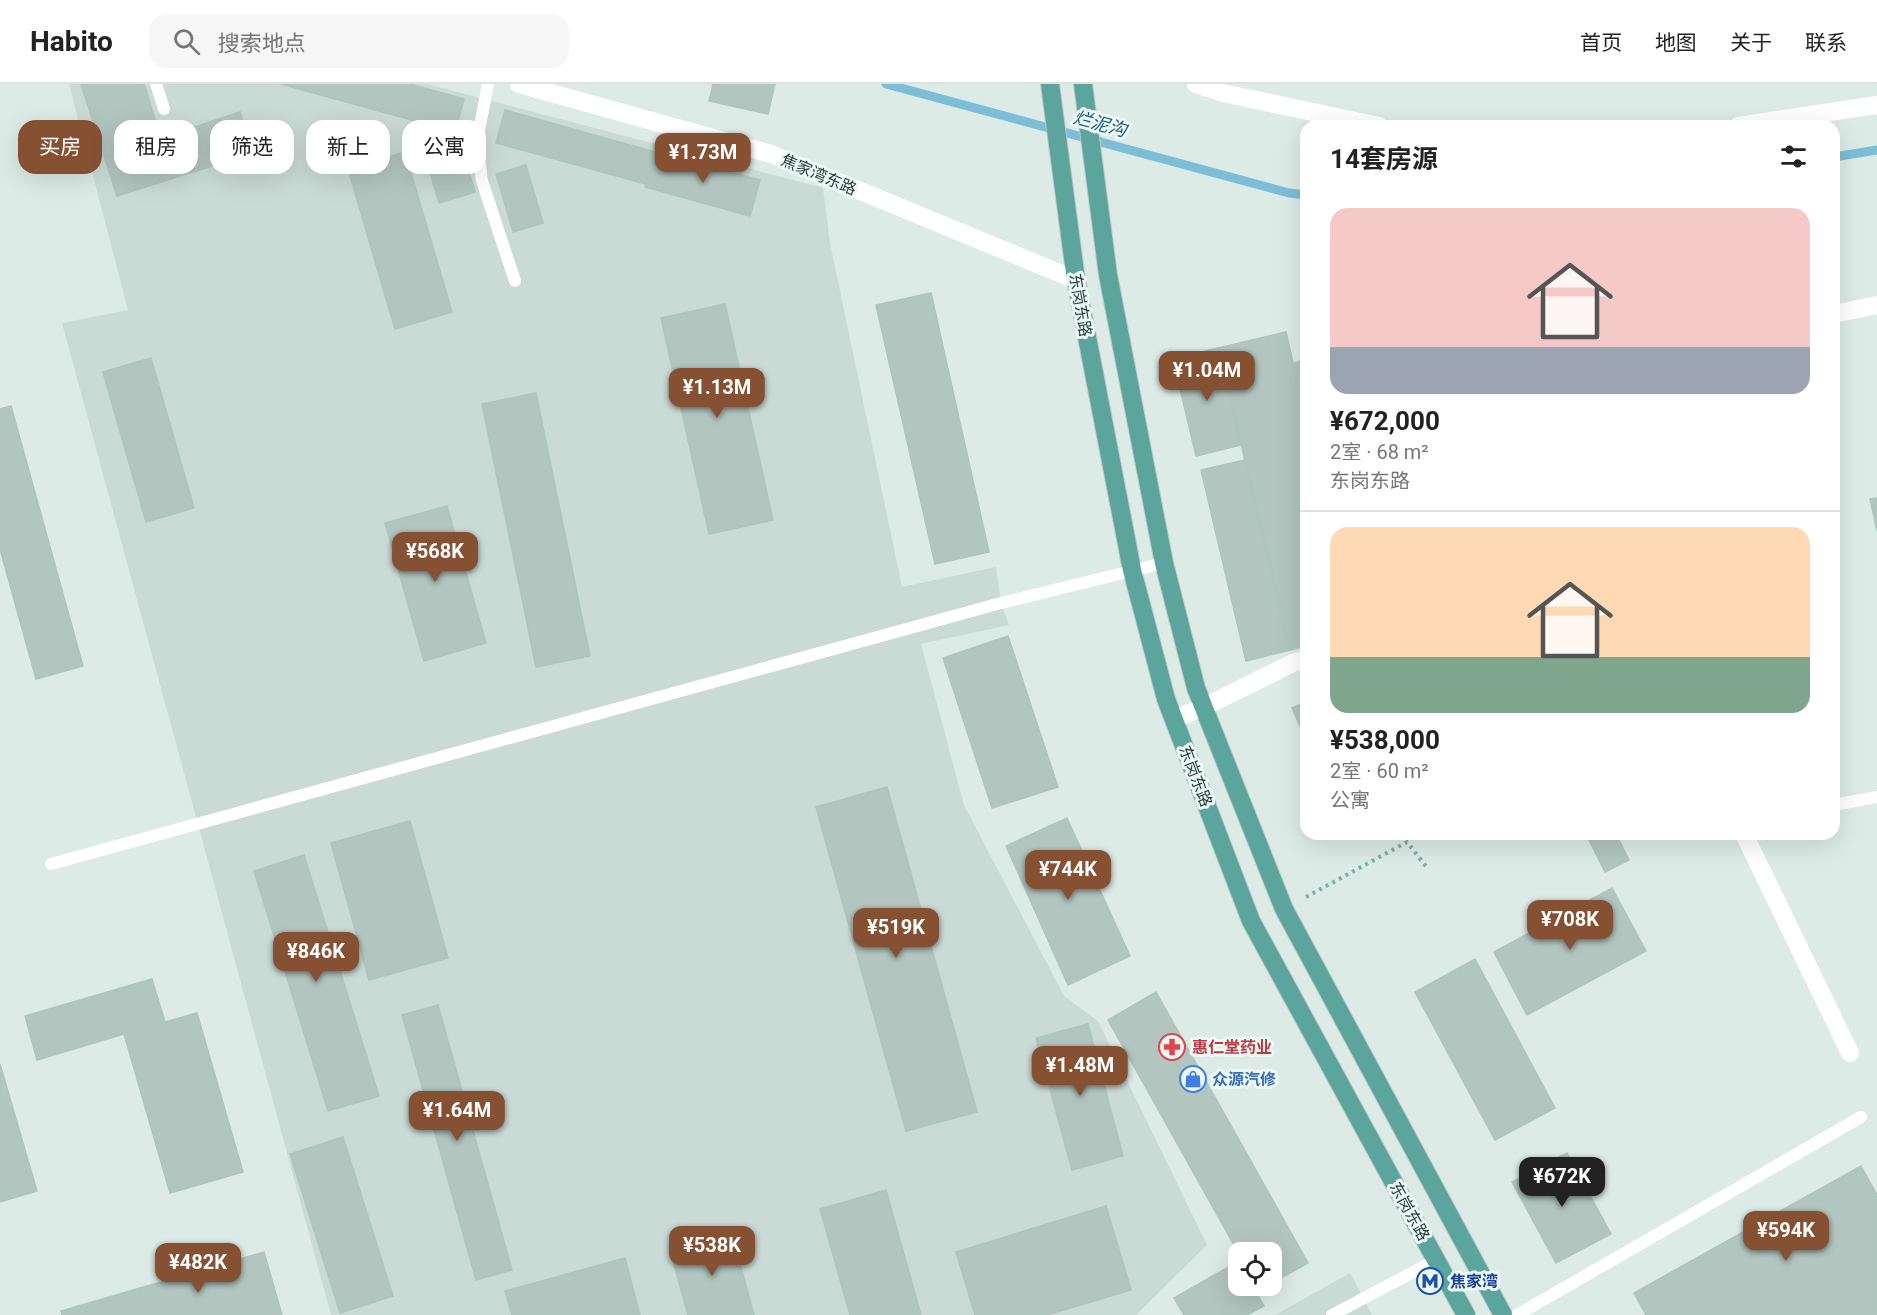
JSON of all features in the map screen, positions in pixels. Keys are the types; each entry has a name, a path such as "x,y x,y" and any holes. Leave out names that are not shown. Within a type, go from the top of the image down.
{"main road":[{"name":"东岗东路","path":"1050,84 1076,280 1132,570 1166,699 1251,921 1466,1315"},
{"name":"东岗东路","path":"1083,84 1108,275 1164,562 1196,688 1284,909 1503,1315"}],"street":[{"name":"焦家湾东路","path":"519,84 771,154 1076,280"},
{"path":"1196,84 1223,93 1351,120"},
{"path":"1778,120 1877,105"},
{"path":"1840,313 1877,305"},
{"path":"1174,719 1300,661"},
{"path":"1747,840 1850,1053"}],"lane":[{"path":"156,84 164,110"},
{"path":"488,84 477,141 482,181 515,281"},
{"path":"51,864 1001,603 1164,562"},
{"path":"1840,804 1877,797"},
{"path":"1517,1315 1861,1117"},
{"path":"1332,1315 1436,1260"}],"path":[{"path":"1284,909 1407,842 1428,869"}],"shaded area":[{"path":"69,84 427,84 823,188 830,243 902,587 996,567 1001,603 1009,625 921,644 964,805 1064,996 1098,1021 1207,1245 1136,1315 331,1315 62,323 128,310 92,174 102,174 102,120 78,120"},
{"path":"1350,1273 1372,1315 1275,1315"}],"building":[{"path":"81,84 144,84 155,120 114,120 114,174 187,174 117,196 102,149 102,120 93,120"},
{"path":"281,84 410,84 464,99 458,120 412,120"},
{"path":"713,84 775,84 768,114 709,101"},
{"path":"505,110 655,152 646,184 496,143"},
{"path":"240,112 243,120 216,120"},
{"path":"210,122 210,167 198,170 198,126"},
{"path":"655,152 760,180 750,216 645,187"},
{"path":"402,153 402,174 411,174 452,312 395,329 349,174 390,174 390,156"},
{"path":"526,165 543,223 513,232 496,174"},
{"path":"430,174 470,174 475,192 439,203"},
{"path":"931,293 989,552 935,564 876,305"},
{"path":"725,304 773,520 709,534 661,318"},
{"path":"1286,332 1300,393 1300,615 1283,619 1218,348"},
{"path":"1218,348 1241,445 1196,456 1173,359"},
{"path":"151,358 194,508 146,522 103,372"},
{"path":"1300,361 1300,393 1293,363"},
{"path":"536,393 590,656 536,667 482,404"},
{"path":"11,406 83,666 36,679 0,549 0,409"},
{"path":"1245,460 1290,650 1246,661 1201,470"},
{"path":"1877,498 1877,531 1870,499"},
{"path":"447,506 486,643 424,661 385,523"},
{"path":"1300,615 1300,648 1290,650 1283,619"},
{"path":"1008,636 1058,787 992,808 943,658"},
{"path":"1300,705 1300,726 1292,708"},
{"path":"887,787 977,1112 906,1131 816,807"},
{"path":"1067,818 1130,956 1068,985 1006,846"},
{"path":"410,821 448,958 369,980 331,843"},
{"path":"1589,840 1619,840 1629,860 1605,872"},
{"path":"304,855 379,1096 328,1111 254,871"},
{"path":"1612,888 1646,951 1527,1015 1494,952"},
{"path":"1475,959 1555,1108 1495,1140 1415,992"},
{"path":"152,979 165,1022 197,1013 243,1172 170,1193 124,1034 37,1060 25,1016"},
{"path":"1156,992 1308,1263 1282,1277 1282,1242 1232,1242 1108,1020"},
{"path":"438,1005 512,1270 476,1280 402,1015"},
{"path":"1088,1024 1123,1156 1072,1170 1036,1038"},
{"path":"0,1064 37,1191 0,1202"},
{"path":"343,1137 393,1296 340,1313 290,1154"},
{"path":"1567,1153 1611,1234 1556,1263 1512,1182"},
{"path":"1861,1166 1877,1195 1877,1315 1646,1315 1634,1293"},
{"path":"886,1190 921,1315 850,1315 820,1209"},
{"path":"1106,1206 1131,1290 1047,1315 975,1315 956,1252"},
{"path":"731,1230 754,1315 688,1315 669,1247"},
{"path":"264,1252 282,1315 62,1315 61,1311"},
{"path":"625,1258 640,1315 512,1315 505,1291"},
{"path":"1228,1267 1228,1296 1258,1296 1264,1306 1247,1315 1184,1315 1174,1298"}],"waterway":[{"name":"烂泥沟","path":"886,84 1300,194"},
{"name":"烂泥沟","path":"1840,156 1877,150"}],"place":[{"name":"惠仁堂药业","path":"1172,1047"},
{"name":"众源汽修","path":"1193,1079"},
{"name":"焦家湾","path":"1430,1281"}]}
